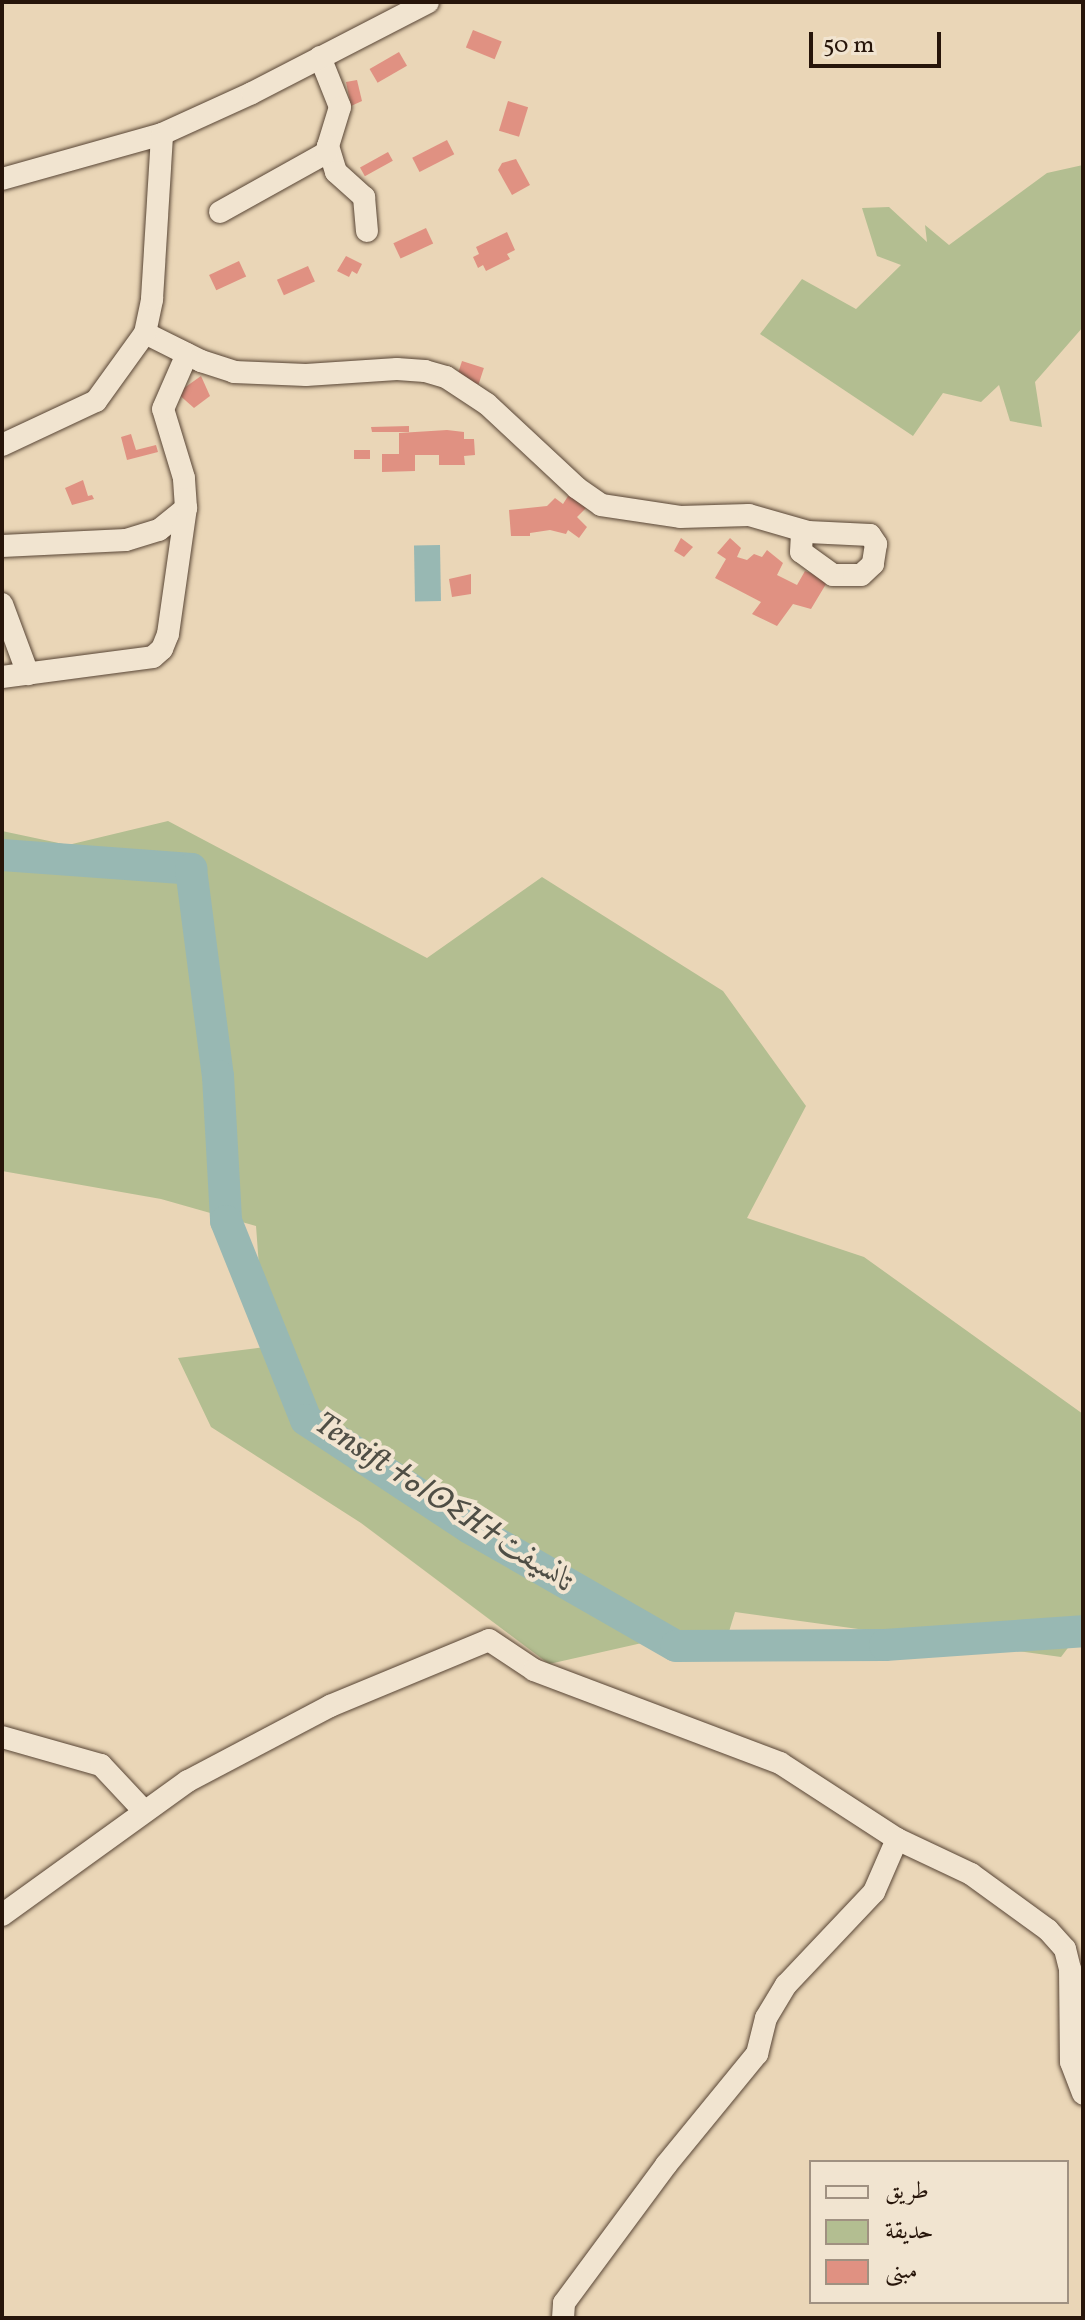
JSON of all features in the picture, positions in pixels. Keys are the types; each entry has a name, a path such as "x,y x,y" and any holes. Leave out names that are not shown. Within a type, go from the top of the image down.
{"street":[{"path":"2,179 162,134 428,2"},
{"path":"220,212 326,153 340,107 320,57"},
{"path":"2,445 96,401 145,333 152,299 162,134"},
{"path":"328,146 336,172 364,197 367,231"},
{"path":"145,333 234,372 275,375 366,370 425,371 446,377 487,404 566,478 601,505 680,517 749,515 802,531"},
{"path":"2,677 159,654 168,634 186,508 184,478 162,413 187,354"},
{"path":"2,546 126,540 159,530 186,508"},
{"path":"2,604 13,641 28,674"},
{"path":"2,1915 188,1781 304,1718 489,1640 534,1670 780,1763 897,1839 971,1874 1048,1930 1065,1949 1070,1969 1071,2062 1083,2094"},
{"path":"2,1737 101,1765 144,1811"},
{"path":"563,2318 564,2303 647,2190 757,2054 766,2018 786,1985 874,1892 897,1839"}],"green space":[{"path":"1083,165 1083,327 1035,382 1042,427 1010,421 999,385 981,402 943,393 913,436 760,334 802,279 856,309 901,265 877,256 862,208 889,207 927,242 925,225 949,245 1047,173"},
{"path":"168,821 427,958 542,877 723,991 806,1106 747,1218 864,1257 1083,1414 1083,1628 1061,1657 735,1612 720,1661 642,1643 549,1664 361,1523 211,1427 178,1358 265,1347 256,1226 161,1199 2,1171 2,831 68,845"}],"water":[{"path":"414,545 440,545 441,601 415,601"}],"building":[{"path":"473,30 502,42 495,59 466,48"},
{"path":"399,52 407,66 378,83 370,69"},
{"path":"357,80 362,101 351,106 346,82"},
{"path":"508,101 528,107 519,137 499,131"},
{"path":"447,140 454,154 420,172 412,158"},
{"path":"388,152 393,161 365,176 360,168"},
{"path":"516,159 530,185 512,195 498,170 502,163"},
{"path":"426,228 433,243 401,259 393,243"},
{"path":"507,232 515,250 507,254 510,259 486,271 483,265 478,268 473,257 479,254 476,247"},
{"path":"346,256 362,264 357,274 352,271 349,277 337,271"},
{"path":"239,261 246,276 216,290 209,275"},
{"path":"308,266 315,282 284,295 277,280"},
{"path":"462,361 484,368 479,384 457,377"},
{"path":"201,376 210,396 194,408 177,393"},
{"path":"409,426 409,432 372,432 371,427"},
{"path":"464,432 464,439 474,439 475,455 464,456 465,465 439,465 439,455 415,455 415,471 382,472 382,454 399,454 399,433"},
{"path":"131,434 136,450 156,445 158,452 127,460 121,437"},
{"path":"354,450 370,450 370,459 354,459"},
{"path":"83,480 88,496 92,495 94,499 72,505 65,488"},
{"path":"570,493 589,505 577,517 587,527 579,538 568,530 566,534 550,530 530,533 530,536 511,536 509,510 547,506 555,498 563,504"},
{"path":"681,538 693,547 684,557 674,551"},
{"path":"730,538 741,548 737,557 747,560 754,554 762,557 767,550 783,563 777,575 797,585 805,571 829,579 811,609 793,604 777,626 752,614 761,602 715,578 726,559 717,553"},
{"path":"471,574 471,594 452,597 449,579"}],"waterway":[{"name":"Tensift ⵜⴰⵏⵙⵉⴼⵜ تانسيفت","path":"2,855 191,869 218,1076 226,1221 306,1420 470,1528 676,1646 885,1645 1083,1631"}]}
